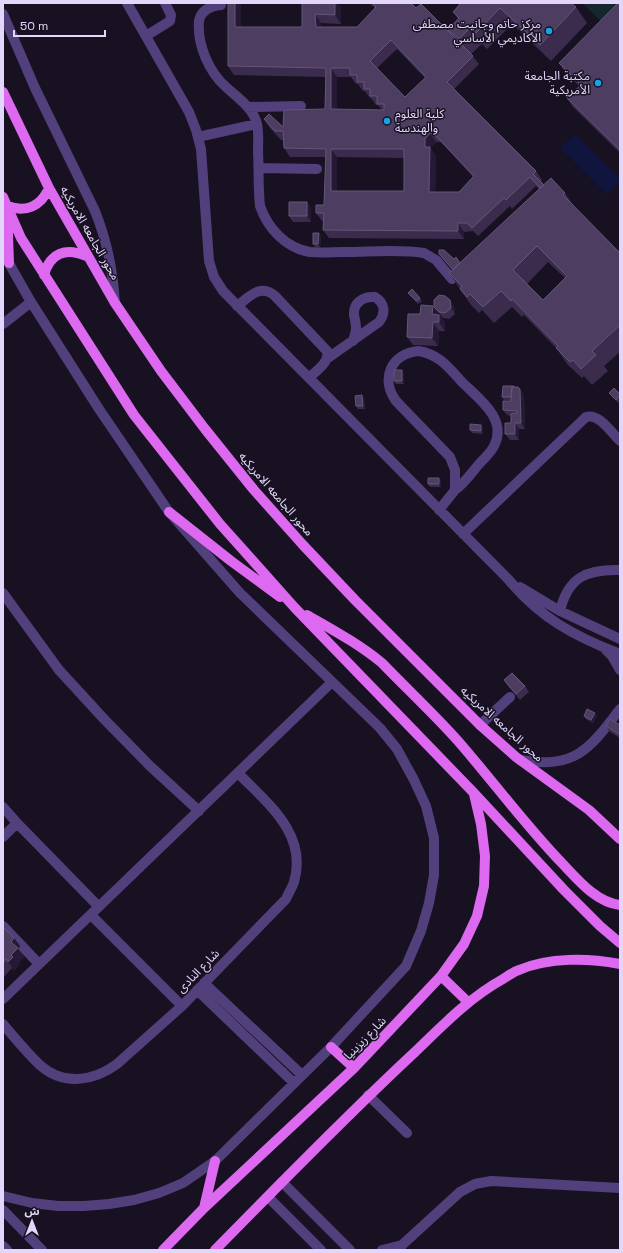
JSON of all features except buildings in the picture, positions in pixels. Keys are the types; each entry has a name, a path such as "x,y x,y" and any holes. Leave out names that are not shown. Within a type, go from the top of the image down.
{"main road":[{"name":"محور الجامعه الامريكيه","path":"3,92 49,188 86,256 114,303 161,371 254,490 355,600 480,725 520,760 589,810 620,839"},
{"path":"5,202 22,210 36,205 46,195 49,188"},
{"path":"5,202 9,263"},
{"path":"5,202 21,238 134,415 220,524 295,608 473,792 564,890 600,926 620,943"},
{"path":"44,275 50,261 63,252 79,252 86,256"},
{"path":"168,512 231,562 295,608 369,652 382,663 458,741 532,832 579,880 604,900 612,904 620,905"},
{"name":"شارع زيزينيا","path":"163,1250 204,1208 354,1068 441,976 464,944 477,916 484,886 485,856 481,824 473,792"},
{"path":"215,1250 368,1095 468,1002 518,970 536,964 556,961 590,961 620,964"},
{"path":"441,976 468,1002"},
{"path":"331,1047 354,1068"},
{"path":"204,1208 216,1161"}],"street":[{"path":"127,3 189,112 194,124 201,149 209,261 218,284 237,306 508,579 529,603 554,622 581,638 620,654"},
{"path":"146,36 170,21 171,15 165,3"},
{"path":"221,5 214,5 203,12 199,25 201,44 208,62 218,79 248,107 257,124 260,206 263,216 274,231 287,243 309,252 424,253 436,260 452,279"},
{"path":"3,14 35,88 95,211 102,229 111,265 114,303"},
{"path":"248,107 301,106"},
{"path":"198,137 257,124"},
{"path":"259,168 318,169"},
{"path":"3,253 31,302 99,409 168,512 240,593 380,728 397,749 426,806 434,838 434,875 429,903 421,931 406,966 331,1047 216,1161 183,1183 159,1193 134,1200 84,1206 58,1206 32,1203 3,1196"},
{"path":"237,306 257,291 262,290 271,292 326,348 328,358"},
{"path":"3,324 31,302"},
{"path":"309,378 328,358 352,341"},
{"path":"439,510 493,447 498,433 495,419 487,407 439,358 426,352 412,352 401,357 392,366 388,378 390,390 396,401 450,457 455,470 455,490"},
{"path":"463,534 586,417 592,416 598,418 620,441"},
{"path":"560,611 568,590 582,576 595,571 620,570"},
{"path":"508,579 560,611 620,639"},
{"path":"3,593 59,670 104,719 199,811"},
{"path":"605,648 612,656 620,670"},
{"path":"3,999 332,682"},
{"path":"480,725 510,697"},
{"path":"520,760 541,763 572,757 598,738 619,711"},
{"name":"شارع النادى","path":"3,1024 41,1066 53,1074 66,1078 80,1079 93,1077 106,1072 182,1006 286,899 294,884 297,867 296,849 290,833 281,818 238,773"},
{"path":"3,807 99,907"},
{"path":"3,837 17,823"},
{"path":"91,915 182,1006"},
{"path":"3,926 39,964"},
{"path":"200,987 302,1075"},
{"path":"200,987 294,1083"},
{"path":"368,1095 407,1133"},
{"path":"382,1250 401,1248 460,1192 468,1187 482,1182 491,1181 620,1188"},
{"path":"282,1182 351,1250"},
{"path":"268,1197 319,1250"},
{"path":"3,1210 39,1249"},
{"path":"3,1246 7,1250"}],"green space":[{"path":"582,3 620,3 608,28"}],"shaded area":[{"path":"575,134 620,178 620,181 607,195 560,148"}],"place":[{"name":"مركز حاتم وجانيت مصطفى الأكاديمي الأساسي","path":"549,31"},
{"name":"مكتبة الجامعة الأمريكية","path":"598,83"},
{"name":"كلية العلوم والهندسة","path":"387,121"}]}
